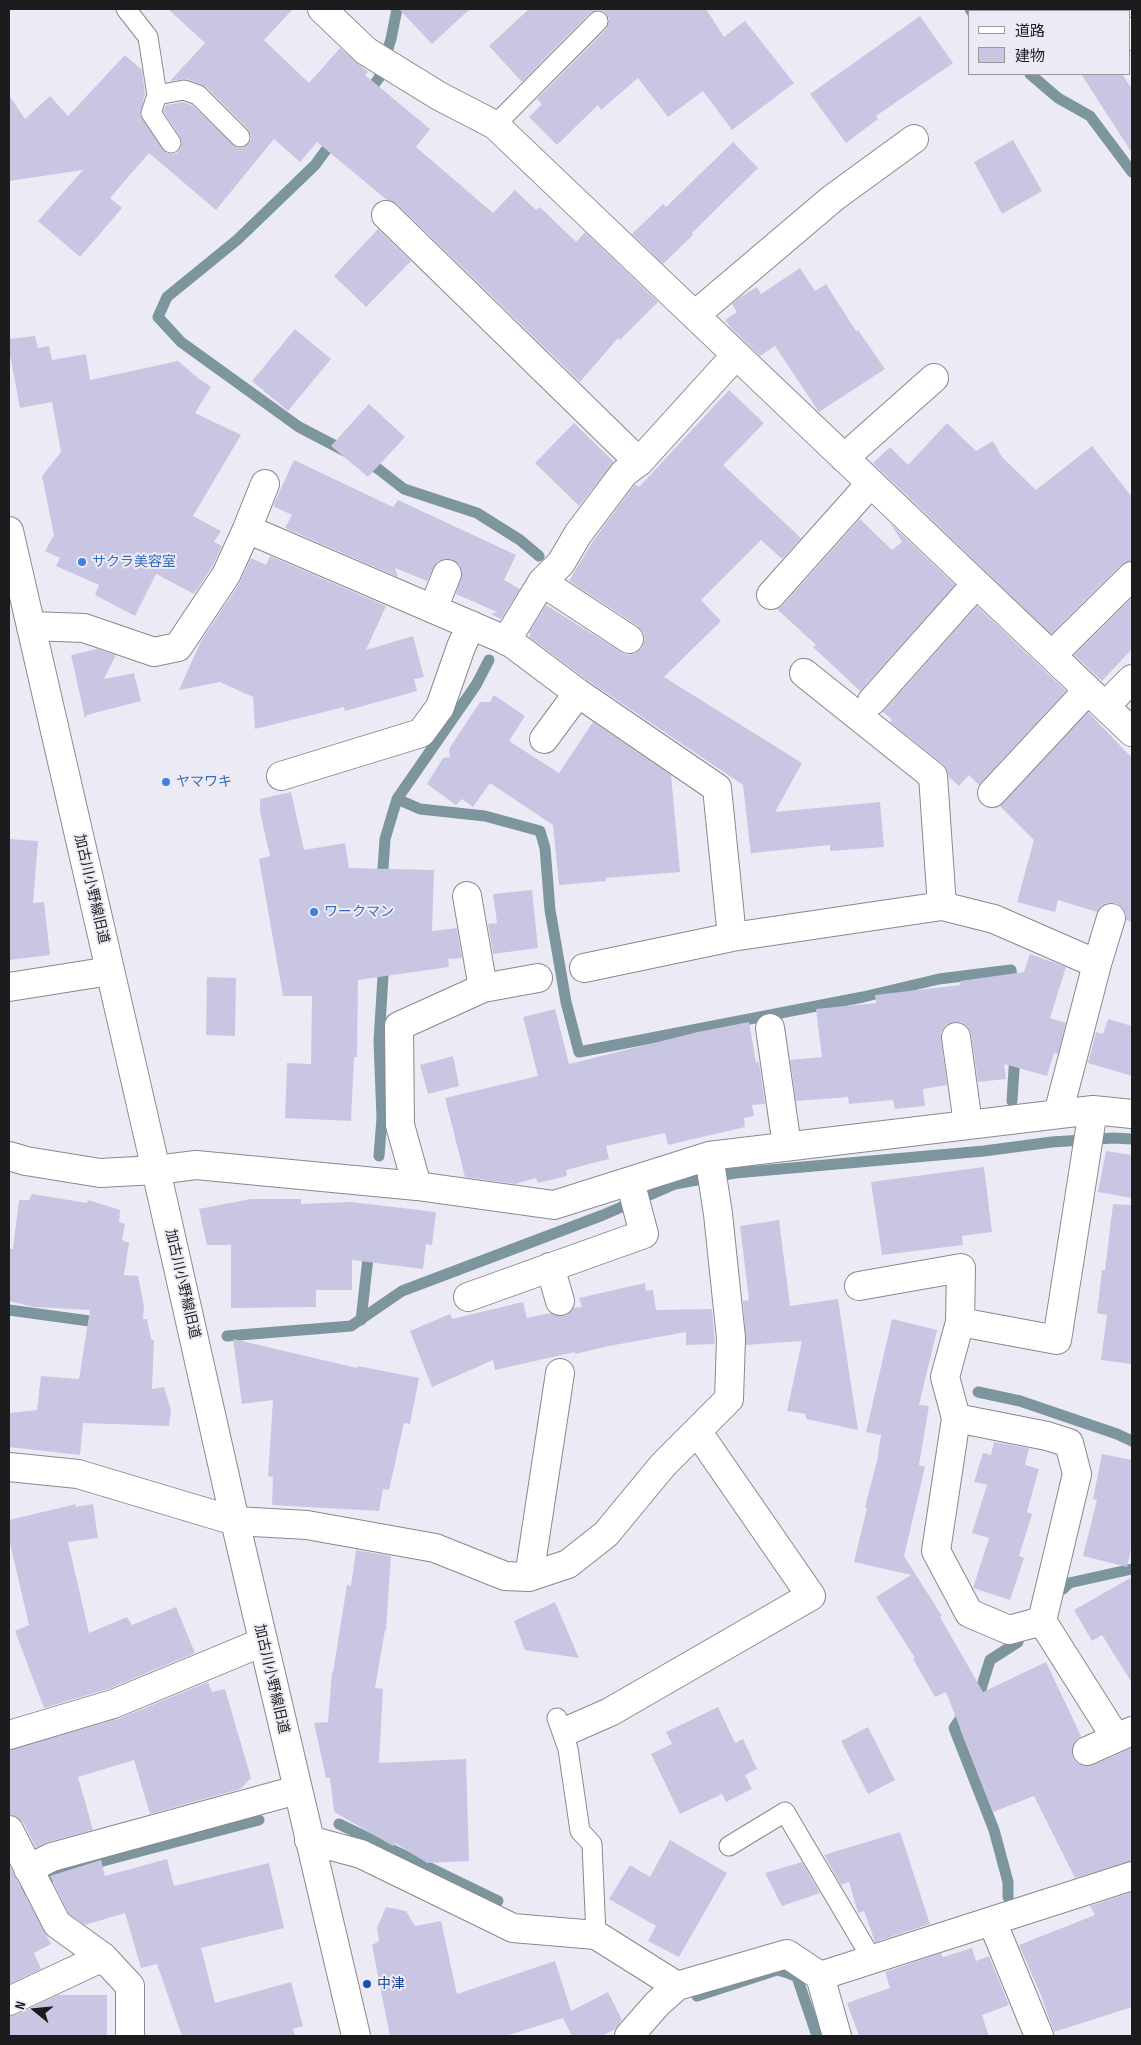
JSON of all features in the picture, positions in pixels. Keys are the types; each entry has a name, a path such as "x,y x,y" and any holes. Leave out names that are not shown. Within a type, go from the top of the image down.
{"street":[{"path":"322,9 371,54 439,96 494,125 1132,732"},
{"path":"695,315 833,198 914,139"},
{"path":"386,215 639,462"},
{"path":"506,641 542,582 561,564 578,534 624,473 639,462 736,355"},
{"path":"844,458 934,378"},
{"path":"771,595 871,483"},
{"path":"31,626 84,628 154,652 178,646 226,575 265,484"},
{"path":"247,529 506,641 578,693 717,788 732,937"},
{"name":"加古川小野線旧道","path":"9,531 308,1840 356,2036"},
{"path":"433,608 447,574"},
{"path":"1052,655 1132,576"},
{"path":"542,582 629,639"},
{"path":"872,701 976,584"},
{"path":"281,776 421,733 440,707 470,625"},
{"path":"804,672 933,776 942,906"},
{"path":"992,794 1097,698 1132,679"},
{"path":"544,739 578,693"},
{"path":"467,896 483,988"},
{"path":"584,968 732,937 942,906 994,919 1096,964"},
{"path":"1058,1114 1096,964 1111,918"},
{"path":"9,987 110,971"},
{"path":"417,1186 400,1125 399,1026 483,988 538,978"},
{"path":"770,1028 787,1146"},
{"path":"956,1037 968,1124"},
{"path":"960,1322 1056,1340 1092,1113"},
{"path":"9,1156 26,1161 100,1173 156,1170 196,1165 417,1186 554,1205 631,1186 709,1158 787,1146 1058,1114 1132,1114"},
{"path":"9,1467 78,1474 235,1521 307,1525 435,1548 505,1576 529,1577 568,1564 606,1534 662,1465 729,1399 731,1338 716,1201 709,1158"},
{"path":"468,1296 644,1234 631,1186"},
{"path":"550,1267 560,1301"},
{"path":"859,1286 961,1268 960,1322 945,1377 956,1418 936,1551 969,1613 1009,1630 1042,1621"},
{"path":"529,1577 560,1372"},
{"path":"956,1418 1047,1436 1069,1443 1077,1474 1042,1621 1124,1734 1087,1751"},
{"path":"563,1724 615,1721 811,1596 697,1431"},
{"path":"9,1735 113,1704 263,1642"},
{"path":"28,1869 52,1857 297,1790"},
{"path":"9,1830 57,1924 103,1957 130,1986 130,2036"},
{"path":"308,1840 361,1854 514,1928 596,1935 677,1986"},
{"path":"820,1976 1132,1876"},
{"path":"992,1921 1039,2036"},
{"path":"629,2036 657,2004 677,1986 788,1954 820,1976 837,2036"},
{"path":"9,2001 103,1957"}],"lane":[{"path":"126,9 148,37 157,95 151,113 172,143"},
{"path":"494,125 598,21"},
{"path":"157,95 184,90 198,95 240,137"},
{"path":"563,1724 580,1831 592,1844 596,1935"},
{"path":"729,1846 785,1812 872,1959"}],"building":[{"path":"168,9 293,9 264,40 309,83 340,48 368,72 365,75 430,129 416,147 493,213 515,190 536,210 540,207 576,242 585,232 658,302 620,340 618,338 580,382 397,204 387,200 317,142 300,162 274,139 216,210 149,153 110,198 122,208 80,257 38,221 83,170 9,181 9,95 25,119 50,96 68,116 125,55 142,70 145,94 140,115 166,153 177,153 182,143 163,111 166,105 183,102 192,105 237,148 243,148 251,140 248,129 206,87 187,79 170,81 205,43"},
{"path":"399,9 470,9 432,44"},
{"path":"529,9 706,9 724,37 745,21 794,83 732,130 703,91 668,117 638,78 601,110 598,105 557,145 529,117 542,104 537,99 606,29 609,19 606,13 601,10 590,13 522,82 489,46"},
{"path":"920,16 953,63 876,116 878,119 846,143 810,94"},
{"path":"1082,75 1123,75 1132,89 1132,153"},
{"path":"1013,140 1042,191 1002,214 974,162"},
{"path":"733,142 758,168 663,264 632,234 663,204 666,207"},
{"path":"378,229 411,261 366,307 334,276"},
{"path":"800,268 815,291 826,284 856,331 858,330 885,369 819,412 775,346 760,356 725,320 737,312 732,304 739,298 757,287 761,294"},
{"path":"295,329 331,359 288,411 252,381"},
{"path":"35,336 38,348 49,346 52,360 86,354 90,380 178,361 211,387 195,413 241,435 193,516 221,531 214,542 222,546 212,567 194,594 156,574 135,616 95,595 99,585 56,566 60,558 45,551 54,535 42,476 61,452 52,402 20,408 9,350 9,339"},
{"path":"729,390 764,423 723,465 801,538 782,559 761,540 701,600 721,621 664,677 802,763 775,812 880,802 884,847 830,851 830,845 752,853 751,855 743,785 587,680 529,637 531,634 529,633 546,605 621,652 628,655 636,653 642,648 645,639 643,632 638,626 569,581 593,541 635,484 639,487"},
{"path":"369,404 405,437 368,477 331,446"},
{"path":"574,423 614,462 579,506 535,463"},
{"path":"947,423 976,451 993,441 1002,457 1036,490 1092,446 1132,497 1132,561 1121,565 1051,634 873,463 890,447 908,465"},
{"path":"294,460 393,507 398,500 516,555 504,580 520,589 501,619 491,614 497,612 456,594 462,572 460,565 453,560 444,559 437,562 427,581 395,568 398,577 285,528 292,515 273,506"},
{"path":"860,519 892,550 902,542 890,523 955,585 860,691 813,647 816,645 777,609 783,605"},
{"path":"270,556 386,606 366,650 413,636 424,677 414,679 417,691 345,711 344,707 255,729 253,697 220,682 179,690 201,641 239,584 251,558 266,565"},
{"path":"1132,598 1132,649 1102,681 1074,655"},
{"path":"977,606 1066,691 979,785 969,775 959,786 949,777 947,769 943,764 890,722 892,720 883,712"},
{"path":"97,649 116,655 104,679 134,673 141,701 87,715 85,718 71,655"},
{"path":"494,695 525,716 509,741 559,773 593,722 671,775 680,872 606,878 606,881 559,885 553,825 490,783 473,807 462,799 456,805 427,784 443,758 450,757 449,749 480,702 490,702"},
{"path":"1088,712 1132,758 1132,922 1126,920 1123,908 1115,903 1107,903 1101,906 1097,912 1058,900 1055,912 1017,902 1034,840 1000,806"},
{"path":"291,792 304,850 345,843 349,868 434,870 432,931 457,928 462,958 448,959 449,967 358,980 357,1057 354,1057 351,1121 285,1118 287,1063 311,1064 312,996 283,996 259,859 270,856 260,812 260,799"},
{"path":"9,839 38,841 33,903 44,902 50,955 9,960"},
{"path":"532,890 538,948 493,954 488,924 497,923 493,894"},
{"path":"1030,954 1066,967 1050,1018 1066,1023 1058,1054 1054,1053 1047,1076 1004,1064 1006,1079 978,1082 971,1034 968,1027 961,1022 954,1022 946,1025 941,1032 947,1085 923,1089 925,1106 895,1109 893,1100 849,1104 848,1097 796,1101 790,1060 822,1057 816,1009 876,1003 875,995 960,985 960,981 1024,972"},
{"path":"207,977 236,978 235,1036 206,1035"},
{"path":"555,1009 569,1064 698,1032 749,1022 756,1063 759,1062 765,1104 752,1105 754,1116 744,1118 745,1127 668,1145 665,1133 606,1146 609,1159 566,1170 567,1176 538,1183 536,1178 515,1184 465,1177 445,1098 538,1076 523,1017"},
{"path":"1108,1019 1132,1026 1132,1076 1088,1063 1096,1032 1103,1034"},
{"path":"453,1056 459,1086 428,1094 420,1065"},
{"path":"1106,1151 1132,1155 1132,1198 1098,1192"},
{"path":"984,1167 992,1232 962,1236 963,1245 882,1255 871,1182"},
{"path":"32,1194 87,1203 88,1200 120,1210 119,1222 125,1224 122,1240 129,1243 124,1275 138,1276 144,1306 143,1319 147,1319 151,1339 154,1341 152,1389 164,1387 171,1410 169,1426 83,1423 80,1455 9,1447 9,1413 37,1410 41,1376 79,1379 90,1310 34,1307 9,1301 9,1249 13,1249 19,1200 29,1200"},
{"path":"251,1199 301,1199 301,1204 351,1202 436,1212 432,1245 426,1244 423,1269 352,1260 352,1290 316,1290 316,1307 231,1308 231,1245 207,1245 199,1209"},
{"path":"1113,1204 1132,1205 1132,1364 1101,1360 1107,1315 1097,1313 1102,1270 1105,1270"},
{"path":"779,1220 790,1306 838,1299 858,1430 806,1419 806,1414 787,1411 802,1341 746,1345 743,1301 749,1300 740,1226"},
{"path":"645,1283 646,1291 653,1290 656,1310 712,1309 715,1344 686,1345 686,1332 575,1354 575,1352 495,1370 493,1360 432,1387 410,1331 450,1314 452,1319 523,1302 527,1318 550,1313 564,1316 573,1308 582,1307 579,1298"},
{"path":"892,1319 937,1330 919,1405 929,1406 919,1465 925,1467 904,1556 942,1616 940,1617 983,1692 1046,1662 1081,1736 1075,1741 1072,1749 1073,1757 1077,1763 1085,1766 1093,1765 1132,1748 1132,1861 1075,1878 1034,1796 993,1812 946,1692 935,1697 913,1659 915,1658 876,1597 911,1575 854,1562 881,1435 866,1432"},
{"path":"233,1339 357,1368 358,1366 419,1378 410,1424 404,1423 389,1490 383,1489 379,1511 272,1505 273,1477 268,1476 273,1400 242,1404"},
{"path":"994,1442 1029,1448 1025,1465 1039,1469 1027,1512 1032,1514 1019,1556 1024,1558 1010,1600 973,1588 989,1538 972,1533 987,1485 974,1482 983,1453 991,1455"},
{"path":"1102,1454 1132,1460 1132,1545 1127,1567 1083,1556 1097,1500 1093,1499"},
{"path":"76,1504 75,1507 93,1504 98,1538 68,1542 89,1633 127,1617 132,1625 176,1607 195,1653 108,1689 44,1708 15,1631 29,1625 9,1539 9,1520"},
{"path":"356,1550 391,1556 386,1630 375,1688 383,1689 379,1763 466,1759 469,1861 427,1863 395,1843 393,1846 334,1812 330,1778 326,1778 314,1723 328,1722 332,1672 347,1585 351,1586"},
{"path":"1132,1577 1132,1683 1102,1635 1092,1641 1074,1610"},
{"path":"555,1602 579,1658 525,1650 514,1621"},
{"path":"208,1682 212,1692 225,1689 251,1778 240,1789 150,1814 134,1760 78,1777 93,1830 48,1842 36,1848 23,1822 17,1817 9,1815 9,1750 118,1719"},
{"path":"718,1707 735,1743 743,1739 757,1769 745,1775 752,1789 726,1802 722,1794 680,1814 651,1754 672,1744 666,1732"},
{"path":"868,1727 895,1780 868,1794 841,1741"},
{"path":"900,1832 930,1924 875,1942 864,1911 858,1913 849,1882 841,1885 824,1855"},
{"path":"670,1840 727,1873 679,1957 648,1941 656,1926 609,1899 630,1865 650,1877"},
{"path":"167,1859 174,1886 269,1863 284,1928 201,1948 215,2003 291,1982 303,2026 293,2029 295,2036 182,2036 157,1964 141,1968 125,1913 85,1925 69,1914 50,1876 101,1860 105,1876"},
{"path":"802,1862 820,1893 782,1906 765,1873"},
{"path":"9,1864 51,1944 34,1953 41,1969 9,1984"},
{"path":"1132,1892 1132,2007 1054,2032 1040,1993 1019,1945 1095,1915 1090,1906"},
{"path":"386,1907 406,1911 415,1926 441,1921 457,1994 555,1961 571,2011 608,1992 622,2020 615,2029 602,2036 572,2036 563,2018 506,2036 390,2036 372,1945 379,1941 377,1928"},
{"path":"972,1948 976,1961 989,1956 1009,2005 982,2015 989,2036 859,2036 847,2003 890,1988 885,1972 941,1953 943,1957"},
{"path":"58,1995 107,1995 107,2036 9,2036 9,2016 16,2015"}],"waterway":[{"path":"366,95 379,78 391,39 397,9"},
{"path":"1031,75 1058,98 1090,116 1132,172"},
{"path":"334,139 315,165 237,240 167,297 158,317 181,342 299,427 345,451"},
{"path":"363,461 377,468 404,489 477,513 520,540 539,556"},
{"path":"382,884 385,839 397,799 476,685 489,660"},
{"path":"397,799 420,809 485,816 540,831 545,848 550,910 566,1002 579,1052 863,997 939,979 1011,970 1013,987"},
{"path":"379,1156 382,1118 379,1041 383,976 382,962"},
{"path":"1012,1101 1015,1053"},
{"path":"227,1336 351,1326 402,1291 603,1215 675,1184 735,1173 984,1151 1052,1142 1113,1138 1132,1139"},
{"path":"361,1320 369,1249"},
{"path":"9,1310 104,1323"},
{"path":"978,1392 1020,1401 1117,1434 1132,1441"},
{"path":"1063,1589 1069,1583 1132,1569"},
{"path":"1008,1897 1008,1882 994,1830 954,1728 981,1689 990,1660 1018,1642"},
{"path":"9,1898 61,1872 259,1820"},
{"path":"339,1824 498,1901"},
{"path":"697,1996 777,1970 788,1973 797,1977 817,2036"}],"place":[{"name":"サクラ美容室","path":"82,562"},
{"name":"ヤマワキ","path":"166,782"},
{"name":"ワークマン","path":"314,912"},
{"name":"中津","path":"367,1984"}]}
